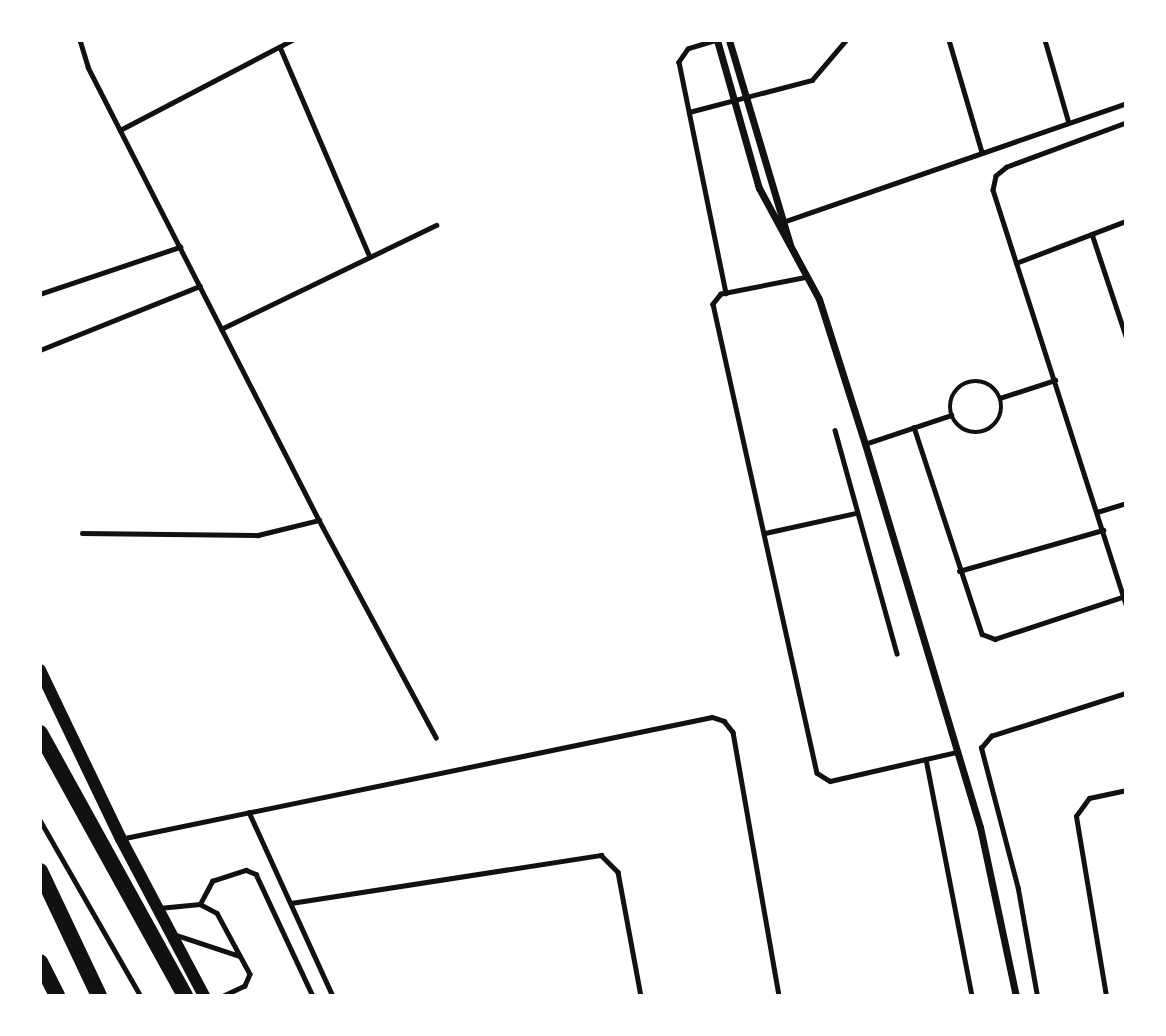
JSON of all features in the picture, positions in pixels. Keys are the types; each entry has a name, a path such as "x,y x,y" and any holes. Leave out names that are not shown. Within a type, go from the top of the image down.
{"highway":[{"path":"40,733 185,996"},
{"path":"40,871 99,996"},
{"path":"40,962 57,996"}],"main road":[{"path":"40,670 121,839 204,996"}],"street":[{"path":"717,40 759,188 809,276 865,444 997,894 1016,996"},
{"path":"729,40 786,221 790,244"}],"lane":[{"path":"80,40 120,130 221,329 319,520 436,737"},
{"path":"120,130 292,40"},
{"path":"717,40 682,54 679,62 726,293"},
{"path":"689,112 812,80 846,40"},
{"path":"949,40 982,152"},
{"path":"1045,40 1069,123"},
{"path":"280,47 370,257"},
{"path":"786,221 1126,103"},
{"path":"1126,123 1007,167 996,176 995,197 1126,604"},
{"path":"1016,263 1126,221"},
{"path":"221,329 436,225"},
{"path":"1092,234 1124,323 1126,337"},
{"path":"40,294 180,247"},
{"path":"809,276 726,293 714,300 713,309 818,776 830,781 957,752"},
{"path":"40,350 200,286"},
{"path":"1000,398 1055,380"},
{"path":"964,383 986,383 1000,398 1001,413 988,430 966,430 951,415 954,393 964,383"},
{"path":"865,444 951,415"},
{"path":"914,428 978,627 988,639 1125,596"},
{"path":"835,430 897,654"},
{"path":"1097,512 1126,503"},
{"path":"765,533 856,513"},
{"path":"82,533 258,535 319,520"},
{"path":"960,571 1102,530"},
{"path":"1037,996 1021,902 981,748 992,736 1126,693"},
{"path":"121,839 706,717 719,718 733,732 779,996"},
{"path":"926,759 972,996"},
{"path":"1106,996 1076,816 1088,798 1126,790"},
{"path":"249,812 333,996"},
{"path":"40,820 141,996"},
{"path":"291,903 601,855 618,872 641,996"},
{"path":"200,904 212,881 246,870 256,874 313,996"},
{"path":"159,908 200,904 217,913 250,974 248,982 224,996"},
{"path":"173,934 241,957"},
{"path":"655,996 672,996"}]}
